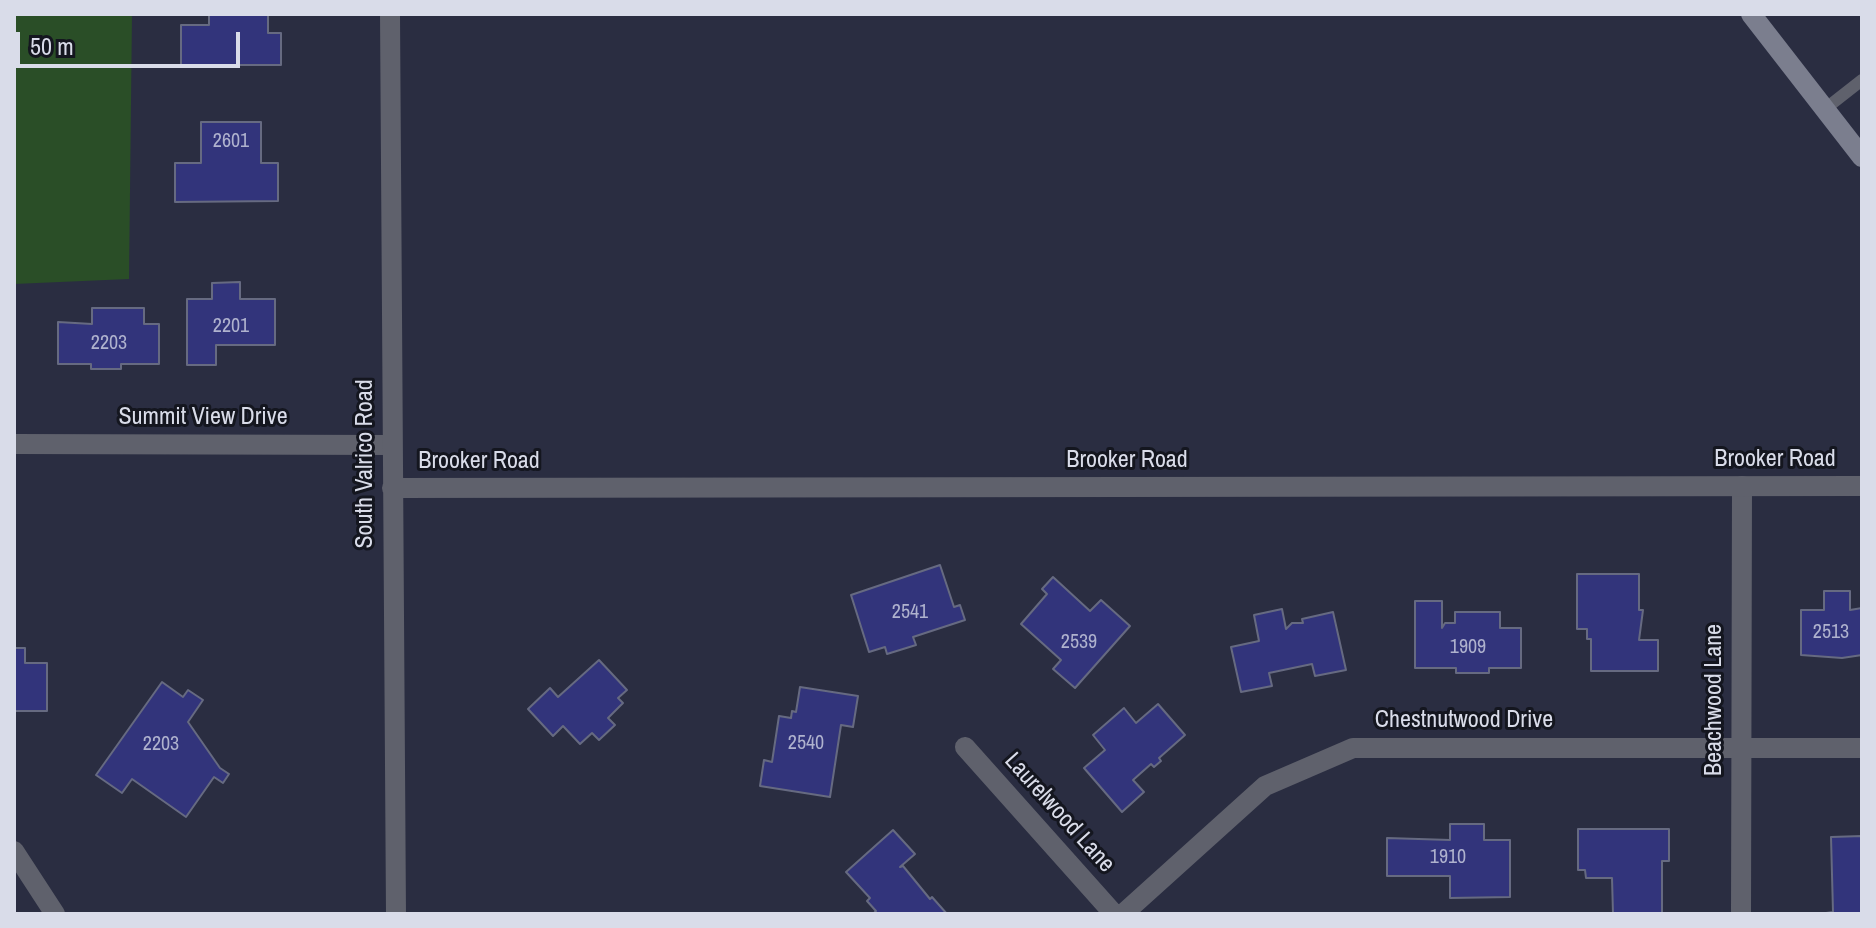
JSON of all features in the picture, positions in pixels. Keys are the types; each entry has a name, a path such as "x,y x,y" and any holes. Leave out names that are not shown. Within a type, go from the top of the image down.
{"main road":[{"path":"1751,14 1862,157"}],"street":[{"name":"South Valrico Road","path":"390,14 396,914"},
{"name":"Summit View Drive","path":"14,444 392,445"},
{"name":"Beachwood Lane","path":"1741,914 1742,486"},
{"name":"Brooker Road","path":"392,488 1862,486"},
{"name":"Laurelwood Lane","path":"965,747 1114,914"},
{"name":"Chestnutwood Drive","path":"1123,914 1265,786 1353,748 1862,748"},
{"path":"14,851 55,914"}],"lane":[{"path":"1825,109 1862,80"}],"green space":[{"path":"14,14 132,14 129,279 14,284"}],"building":[{"path":"209,14 268,14 268,33 281,33 281,65 181,65 181,25 209,25"},
{"path":"201,122 261,122 261,163 278,163 278,201 175,202 175,163 201,163"},
{"path":"240,282 240,299 275,299 275,345 216,345 216,365 187,365 187,299 212,299 212,283"},
{"path":"92,308 144,308 144,324 159,324 159,364 121,364 121,369 91,369 91,364 58,364 58,322 92,324"},
{"path":"940,565 954,607 960,605 965,620 913,637 916,645 887,654 885,647 869,652 851,595"},
{"path":"1577,574 1639,574 1639,610 1643,610 1639,640 1658,640 1658,671 1591,671 1591,639 1587,639 1587,629 1577,629"},
{"path":"1053,577 1090,611 1101,600 1130,626 1075,688 1053,669 1061,660 1021,624 1047,594 1042,589"},
{"path":"1824,591 1850,591 1850,610 1862,608 1862,655 1842,658 1801,655 1801,610 1824,610"},
{"path":"1415,601 1442,601 1442,628 1445,623 1455,623 1455,612 1500,612 1500,628 1521,628 1521,668 1489,668 1489,673 1456,673 1456,668 1415,668"},
{"path":"1282,609 1286,629 1292,623 1303,623 1302,619 1333,612 1346,670 1315,676 1312,664 1269,673 1272,686 1241,692 1231,647 1259,641 1254,615"},
{"path":"14,648 25,648 25,663 47,663 47,711 14,711"},
{"path":"599,660 627,690 618,698 623,703 608,718 615,725 599,740 592,733 580,744 563,726 553,736 528,709 550,688 558,697"},
{"path":"162,682 183,697 188,690 203,700 188,722 220,768 229,774 223,783 214,777 186,817 132,779 122,793 96,775"},
{"path":"800,687 858,696 853,727 841,725 830,797 760,786 764,760 772,762 779,716 791,718 792,711 796,712"},
{"path":"1158,704 1185,735 1159,758 1161,761 1154,767 1151,764 1133,780 1144,792 1122,812 1084,768 1105,750 1093,735 1124,708 1136,723"},
{"path":"1450,824 1484,824 1484,840 1510,840 1510,897 1450,898 1450,876 1387,876 1387,838 1450,840"},
{"path":"1578,829 1669,829 1669,861 1662,861 1662,914 1613,914 1612,878 1586,878 1585,870 1578,870"},
{"path":"893,830 915,854 900,867 903,866 947,914 873,914 876,911 867,901 870,898 846,872"},
{"path":"1862,836 1862,914 1819,914 1833,912 1831,837"}]}
